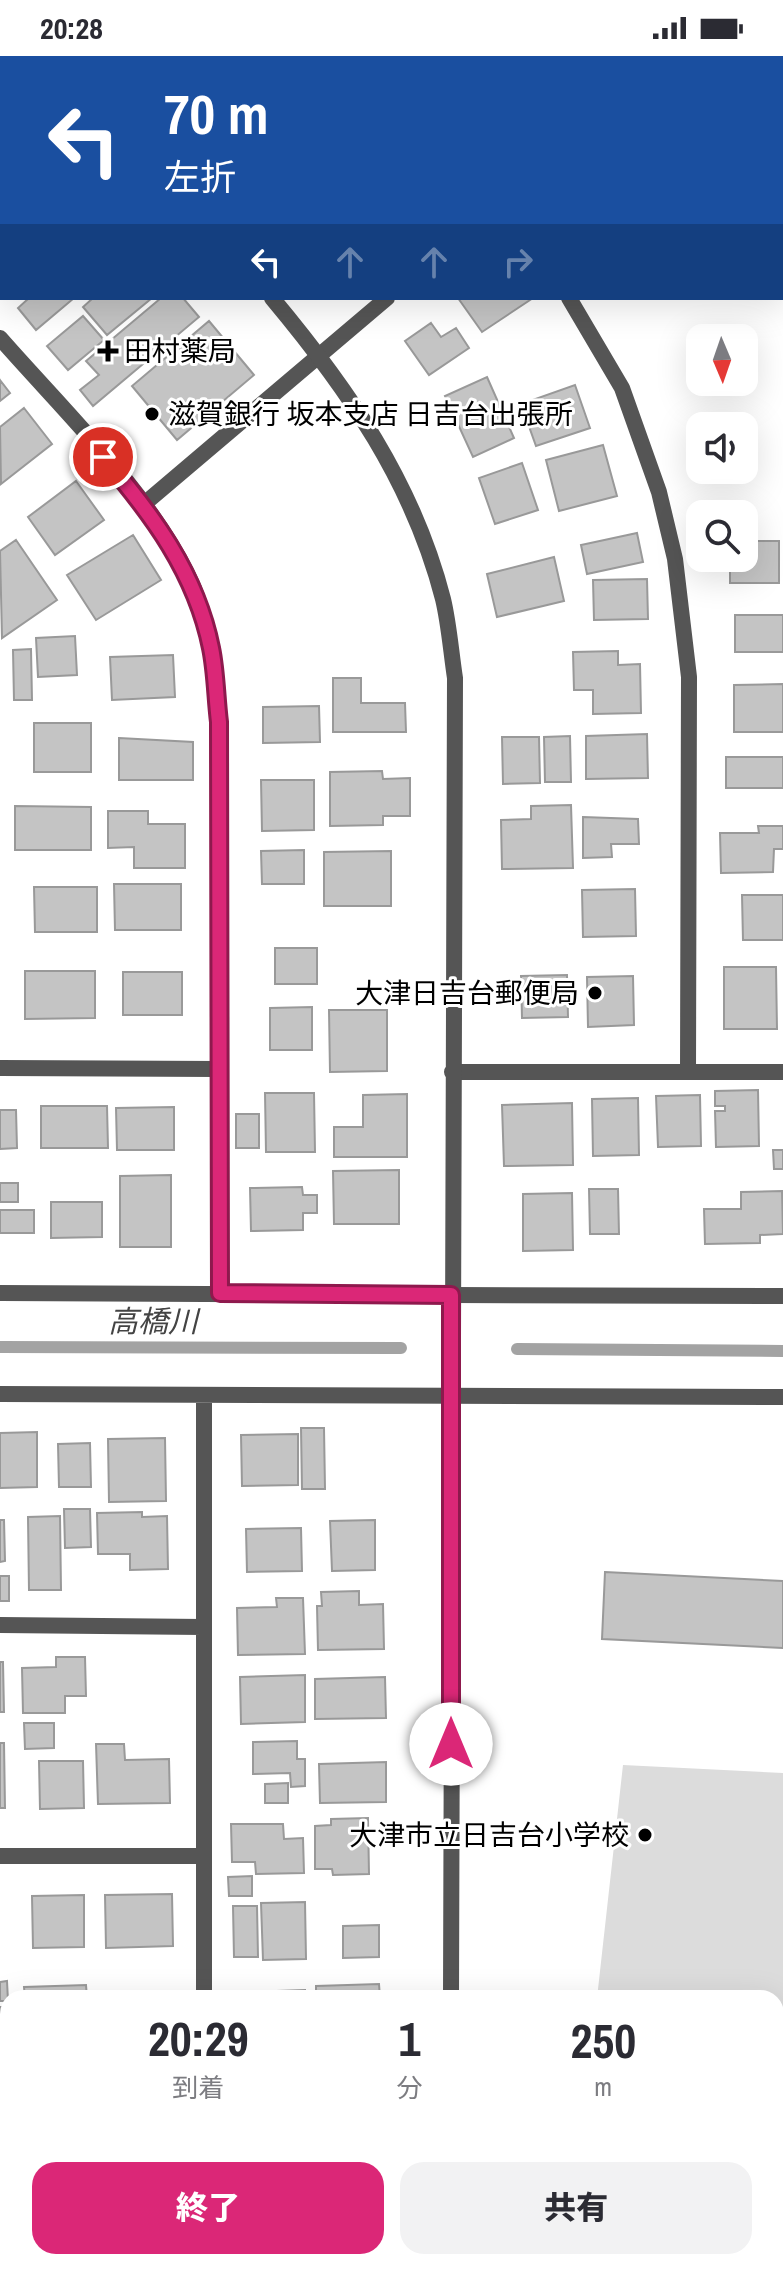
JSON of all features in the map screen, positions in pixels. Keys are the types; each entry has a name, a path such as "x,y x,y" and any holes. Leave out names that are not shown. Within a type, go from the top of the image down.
{"street":[{"path":"274,300 320,355 383,447 421,532 443,600 455,678 451,1990"},
{"path":"144,504 385,300"},
{"path":"570,300 622,388 659,492 675,559 689,677 688,1072"},
{"path":"0,338 144,504 188,574 212,648 219,722 220,1293"},
{"path":"0,1068 218,1069"},
{"path":"452,1072 783,1072"},
{"path":"0,1293 783,1296"},
{"path":"0,1394 783,1397"},
{"path":"204,1396 204,1990"},
{"path":"0,1625 203,1627"},
{"path":"0,1856 204,1856"}],"shaded area":[{"path":"623,1765 783,1773 783,1990 598,1990"}],"building":[{"path":"27,300 72,300 36,330 18,308"},
{"path":"91,300 150,300 107,335 83,307"},
{"path":"159,300 185,300 199,317 93,406 80,390 99,375 86,361"},
{"path":"459,300 530,300 482,332"},
{"path":"83,316 104,340 68,370 47,346"},
{"path":"209,321 254,375 177,440 132,386"},
{"path":"431,323 441,337 456,328 469,348 429,375 405,341"},
{"path":"487,377 514,438 473,457 445,396"},
{"path":"0,380 10,393 0,401"},
{"path":"575,385 590,428 536,446 521,404"},
{"path":"24,408 52,444 1,484 0,427"},
{"path":"603,445 617,496 559,511 546,460"},
{"path":"522,463 538,510 495,524 479,478"},
{"path":"76,481 104,520 55,555 28,517"},
{"path":"637,533 643,562 587,574 581,545"},
{"path":"133,535 161,580 96,620 67,575"},
{"path":"16,540 57,600 2,638 0,551"},
{"path":"758,541 779,541 779,583 730,583 730,572 758,572"},
{"path":"554,557 564,601 497,617 487,574"},
{"path":"647,579 648,619 594,620 593,580"},
{"path":"735,615 783,615 783,652 735,652"},
{"path":"75,636 77,675 38,677 36,638"},
{"path":"31,649 32,700 14,700 13,650"},
{"path":"618,651 618,665 640,664 641,713 593,714 593,690 574,690 573,652"},
{"path":"173,655 175,697 112,700 110,657"},
{"path":"333,678 361,678 361,703 405,703 406,732 333,732"},
{"path":"783,684 783,732 734,732 734,685"},
{"path":"319,706 320,742 263,743 263,707"},
{"path":"34,723 91,723 91,772 34,772"},
{"path":"647,734 648,778 586,779 586,736"},
{"path":"570,736 571,782 545,782 544,737"},
{"path":"502,737 539,737 540,783 503,784"},
{"path":"119,738 193,742 193,780 119,780"},
{"path":"726,757 783,757 783,788 726,788"},
{"path":"382,771 383,779 410,778 410,816 383,816 383,825 330,826 330,772"},
{"path":"261,780 314,780 314,830 262,831"},
{"path":"571,805 573,868 502,869 501,820 531,819 531,806"},
{"path":"15,806 91,807 91,850 15,850"},
{"path":"108,811 148,811 148,824 185,824 185,868 134,868 134,847 108,848"},
{"path":"583,817 638,819 639,844 611,844 612,857 583,858"},
{"path":"758,826 783,826 783,849 774,849 773,872 721,873 720,833 759,833"},
{"path":"304,850 304,884 262,884 261,851"},
{"path":"391,851 391,906 324,906 324,852"},
{"path":"114,884 181,884 181,930 115,930"},
{"path":"34,887 97,887 97,932 35,932"},
{"path":"635,889 636,936 583,937 582,890"},
{"path":"742,895 783,895 783,940 743,940"},
{"path":"275,948 317,948 317,984 275,984"},
{"path":"724,967 776,967 777,1029 724,1029"},
{"path":"25,971 95,971 95,1018 25,1019"},
{"path":"123,972 182,972 182,1015 123,1015"},
{"path":"567,975 568,1017 522,1018 521,976"},
{"path":"633,976 634,1025 588,1027 587,977"},
{"path":"312,1007 312,1050 270,1050 270,1008"},
{"path":"329,1010 387,1010 387,1071 330,1072"},
{"path":"758,1090 759,1146 716,1147 715,1111 725,1111 725,1106 715,1106 715,1091"},
{"path":"265,1093 314,1093 315,1152 266,1152"},
{"path":"407,1094 407,1157 334,1157 334,1127 363,1127 363,1095"},
{"path":"700,1095 701,1146 658,1147 656,1096"},
{"path":"638,1098 639,1155 593,1156 592,1099"},
{"path":"572,1103 573,1165 504,1166 502,1105"},
{"path":"41,1106 107,1106 108,1148 41,1148"},
{"path":"174,1107 174,1150 117,1150 116,1108"},
{"path":"0,1110 16,1110 17,1148 0,1149"},
{"path":"236,1114 259,1114 259,1148 236,1148"},
{"path":"773,1150 783,1150 783,1169 774,1169"},
{"path":"399,1170 399,1224 334,1224 333,1171"},
{"path":"171,1175 171,1247 120,1247 120,1176"},
{"path":"0,1183 18,1183 18,1202 0,1202"},
{"path":"302,1187 303,1195 317,1195 317,1213 303,1213 303,1230 251,1231 250,1188"},
{"path":"589,1189 618,1189 619,1234 590,1234"},
{"path":"782,1191 783,1234 760,1235 760,1243 705,1244 704,1209 741,1209 741,1192"},
{"path":"572,1193 573,1250 523,1251 523,1194"},
{"path":"51,1202 102,1202 102,1237 51,1238"},
{"path":"0,1210 34,1210 34,1233 0,1233"},
{"path":"301,1428 324,1428 325,1489 302,1489"},
{"path":"37,1432 37,1487 0,1488 0,1433"},
{"path":"298,1434 298,1485 242,1486 241,1435"},
{"path":"165,1438 166,1501 109,1502 108,1439"},
{"path":"90,1443 91,1487 59,1487 58,1444"},
{"path":"64,1509 90,1509 91,1547 65,1548"},
{"path":"142,1512 142,1517 167,1516 168,1569 130,1570 130,1554 98,1554 97,1513"},
{"path":"60,1516 61,1590 29,1590 28,1517"},
{"path":"0,1520 4,1520 5,1561 0,1562"},
{"path":"375,1520 375,1570 332,1571 330,1521"},
{"path":"301,1528 302,1571 247,1572 246,1529"},
{"path":"605,1572 783,1581 783,1648 602,1639"},
{"path":"0,1576 9,1576 9,1601 0,1601"},
{"path":"359,1591 359,1605 383,1604 384,1649 318,1650 317,1606 322,1606 321,1592"},
{"path":"276,1598 303,1598 305,1654 238,1655 237,1608 277,1607"},
{"path":"56,1657 85,1657 86,1696 65,1696 65,1713 23,1713 22,1668 56,1667"},
{"path":"0,1662 3,1662 4,1712 0,1712"},
{"path":"305,1675 305,1722 241,1724 240,1677"},
{"path":"385,1677 386,1718 315,1719 315,1679"},
{"path":"24,1723 54,1723 54,1748 25,1749"},
{"path":"297,1741 297,1759 305,1759 305,1786 291,1787 290,1773 253,1774 253,1742"},
{"path":"0,1743 4,1743 5,1808 0,1808"},
{"path":"96,1744 124,1744 125,1760 169,1759 170,1803 98,1804"},
{"path":"39,1761 83,1761 84,1808 40,1809"},
{"path":"386,1762 386,1802 320,1803 319,1764"},
{"path":"288,1783 288,1803 265,1803 265,1784"},
{"path":"368,1818 369,1874 333,1875 332,1869 315,1869 315,1826 331,1825 331,1819"},
{"path":"231,1824 283,1824 284,1839 303,1838 304,1873 256,1874 255,1862 232,1862"},
{"path":"252,1876 252,1896 229,1896 228,1877"},
{"path":"172,1894 173,1946 106,1948 105,1895"},
{"path":"84,1895 84,1947 33,1948 32,1896"},
{"path":"305,1902 306,1959 263,1960 261,1903"},
{"path":"233,1906 257,1906 258,1957 234,1957"},
{"path":"379,1925 379,1957 343,1958 343,1926"},
{"path":"7,1981 7,1990 0,1990 0,1982"},
{"path":"379,1984 379,1990 316,1990 316,1986"},
{"path":"86,1985 86,1990 24,1990 24,1987"}],"waterway":[{"name":"高橋川","path":"0,1347 401,1348"},
{"name":"高橋川","path":"517,1349 783,1351"}],"place":[{"name":"田村薬局","path":"108,351"},
{"name":"滋賀銀行 坂本支店 日吉台出張所","path":"152,414"},
{"name":"大津日吉台郵便局","path":"595,993"},
{"name":"大津市立日吉台小学校","path":"645,1835"}],"route":[{"path":"103,457 144,504 188,574 212,648 219,722 220,1293 451,1295 451,1744"}]}
